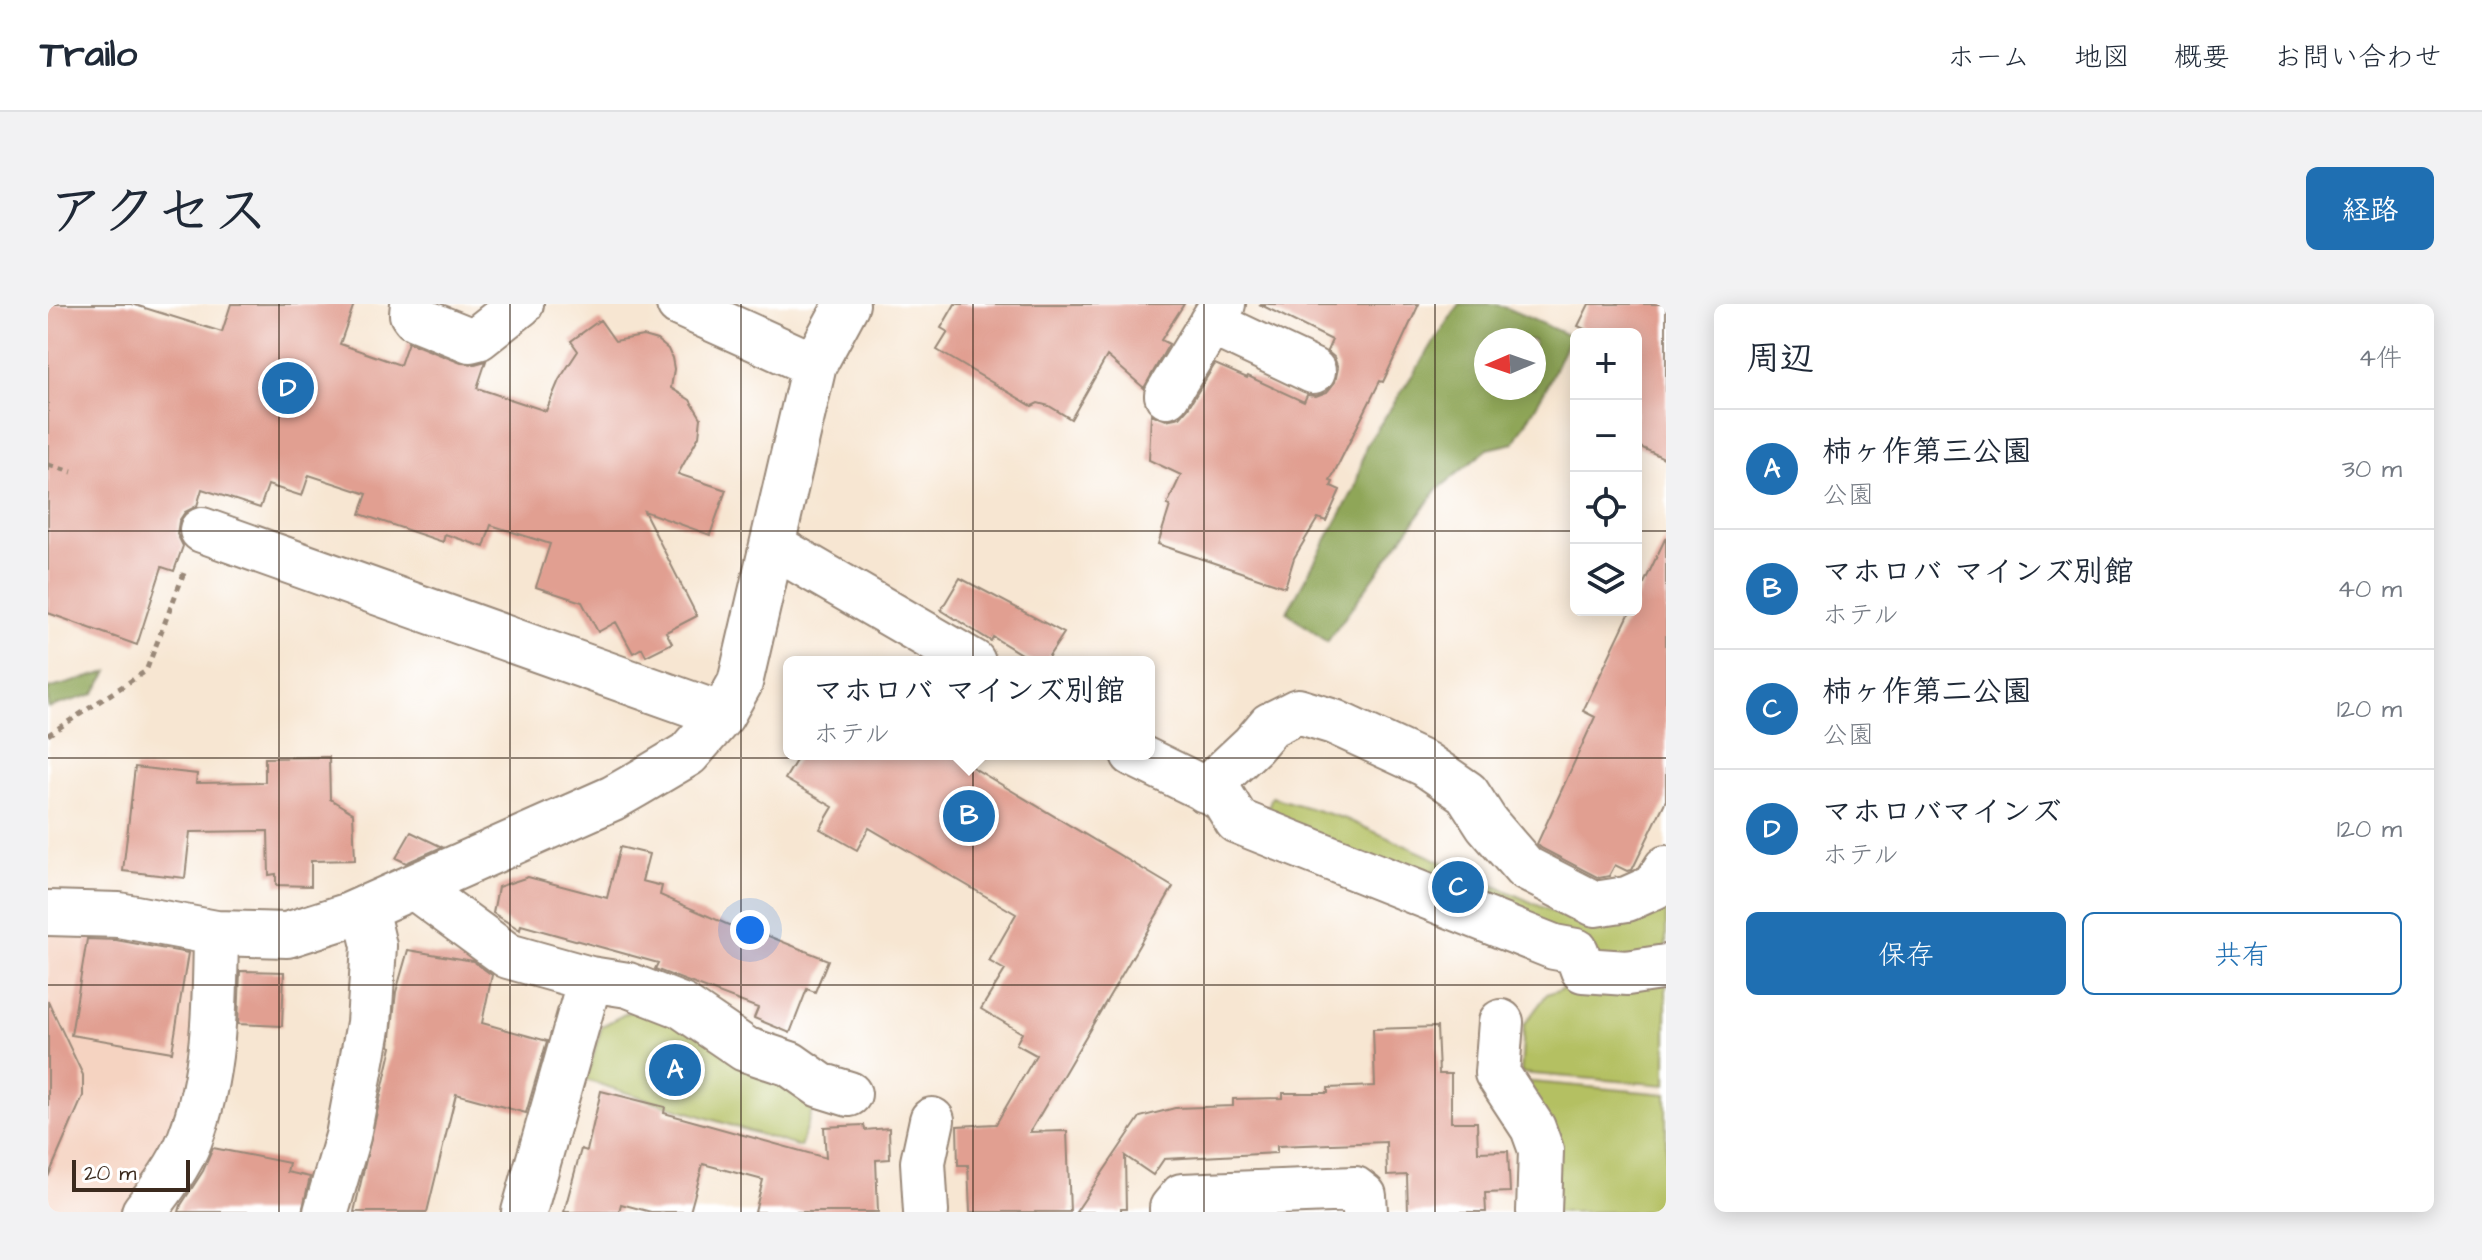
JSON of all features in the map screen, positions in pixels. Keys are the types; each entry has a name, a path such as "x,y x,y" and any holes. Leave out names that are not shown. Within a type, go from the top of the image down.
{"street":[{"path":"413,304 412,314 415,318 467,340 478,338 521,304"},
{"path":"679,304 814,365"},
{"path":"48,913 119,915 216,933 287,935 365,908 613,798 688,754 722,715 740,683 814,365 847,304"},
{"path":"1167,395 1217,314 1313,371"},
{"path":"202,530 722,715"},
{"path":"773,546 963,656"},
{"path":"1205,790 1270,725 1298,711 1334,722 1425,764 1467,793 1487,824 1525,868 1595,904 1627,899 1654,887 1666,868"},
{"path":"1145,760 1223,798 1237,821 1554,947 1576,951 1583,970 1627,973 1666,967"},
{"path":"414,887 508,956 590,979 628,985 682,1006 745,1049 790,1064 820,1085 849,1094"},
{"path":"326,1212 348,1136 369,1023 374,946 365,908"},
{"path":"144,1212 161,1190 189,1141 204,1092 215,1023 216,933"},
{"path":"524,1212 590,979"},
{"path":"1501,1022 1497,1073 1533,1128 1541,1150 1539,1212"},
{"path":"932,1120 923,1162 935,1200"},
{"path":"1172,1212 1182,1196 1355,1189 1364,1196 1365,1212"}],"path":[{"path":"48,465 72,472"},
{"path":"48,735 146,671 202,530"}],"shaded area":[{"path":"118,927 199,947 188,1118 125,1212 48,1212 48,930"}],"green space":[{"path":"1459,304 1497,304 1570,336 1546,388 1546,328 1474,328 1474,400 1539,400 1514,443 1488,449 1437,490 1327,642 1287,612 1355,488 1366,446"},
{"path":"108,672 94,694 48,708 48,689"},
{"path":"1272,797 1346,819 1562,916 1599,917 1666,897 1666,957 1586,961 1261,825"},
{"path":"1666,975 1666,1085 1521,1073 1524,1025 1547,994 1581,982"},
{"path":"642,1005 811,1092 813,1107 800,1147 586,1080 602,1026"},
{"path":"1521,1081 1666,1094 1666,1212 1553,1212"}],"building":[{"path":"48,304 132,304 222,332 231,304 354,304 340,344 400,365 408,342 461,363 486,361 477,388 546,411 559,380 578,351 571,341 600,320 615,341 643,336 657,340 668,349 672,358 671,388 690,400 701,418 699,436 678,474 726,490 710,535 644,511 697,616 666,632 672,643 646,656 642,648 633,653 616,622 598,632 582,602 536,587 550,544 491,525 484,547 445,534 443,542 360,514 367,494 309,475 302,496 268,485 260,508 202,489 197,506 185,512 179,521 177,534 183,546 174,571 162,567 137,645 48,613"},
{"path":"955,304 1184,304 1161,340 1169,344 1144,388 1107,356 1071,419 1049,406 1038,403 1032,406 937,350 948,332 941,328"},
{"path":"1259,304 1419,304 1383,382 1380,381 1330,481 1333,482 1331,486 1340,490 1326,521 1318,518 1294,558 1285,587 1158,544 1170,506 1167,505 1181,475 1149,460 1151,414 1166,420 1180,417 1215,364 1304,402 1307,395 1327,392 1335,382 1338,368 1334,357 1327,351 1332,340"},
{"path":"1589,304 1666,304 1666,459 1642,448 1642,328 1578,326"},
{"path":"1666,537 1666,800 1632,870 1615,865 1609,876 1599,878 1537,844 1595,717 1583,711 1628,616 1642,616 1642,587"},
{"path":"960,578 1064,633 1049,656 1024,656 993,637 991,641 941,610"},
{"path":"329,757 330,799 353,813 355,860 311,861 311,886 276,885 276,874 269,875 268,831 190,832 185,878 123,871 135,767 197,774 196,783 265,782 265,758"},
{"path":"796,760 960,760 1173,887 1030,1132 1067,1131 1070,1212 970,1212 968,1165 958,1165 957,1126 996,1124 1036,1055 1016,1044 1022,1033 981,1009 1005,970 989,961 1016,914 869,828 857,850 820,829 833,807 785,779"},
{"path":"411,832 442,847 406,863 396,858"},
{"path":"620,847 649,854 642,881 662,886 660,895 749,934 751,929 828,960 815,992 807,989 790,1033 754,1018 758,1008 655,969 658,963 521,925 520,930 493,913 498,887 528,877 607,898"},
{"path":"87,939 116,940 188,953 172,1052 71,1035"},
{"path":"408,950 473,961 492,975 482,1023 547,1041 526,1113 456,1094 427,1212 354,1212 392,1047 396,992"},
{"path":"240,971 284,972 282,1026 238,1024"},
{"path":"48,1001 83,1075 83,1096 48,1177"},
{"path":"1437,1027 1439,1074 1451,1074 1451,1122 1477,1122 1478,1152 1508,1151 1510,1192 1485,1193 1486,1212 1408,1212 1407,1175 1387,1176 1386,1142 1277,1146 1277,1153 1164,1159 1153,1175 1125,1156 1126,1209 1121,1209 1121,1212 1076,1212 1140,1117 1175,1108 1233,1106 1233,1099 1283,1098 1283,1093 1328,1093 1328,1088 1375,1086 1373,1029"},
{"path":"601,1091 665,1107 664,1113 826,1158 824,1127 864,1125 865,1130 889,1128 890,1159 876,1160 878,1212 755,1212 763,1180 703,1164 690,1212 651,1212 621,1204 619,1212 564,1212 581,1149 587,1151"},
{"path":"213,1148 289,1163 287,1172 310,1177 302,1212 179,1212"}],"place":[{"name":"マホロバマインズ","path":"288,388"},
{"name":"マホロバ マインズ別館","path":"969,816"},
{"name":"柿ヶ作第二公園","path":"1458,887"},
{"name":"柿ヶ作第三公園","path":"675,1070"}]}
